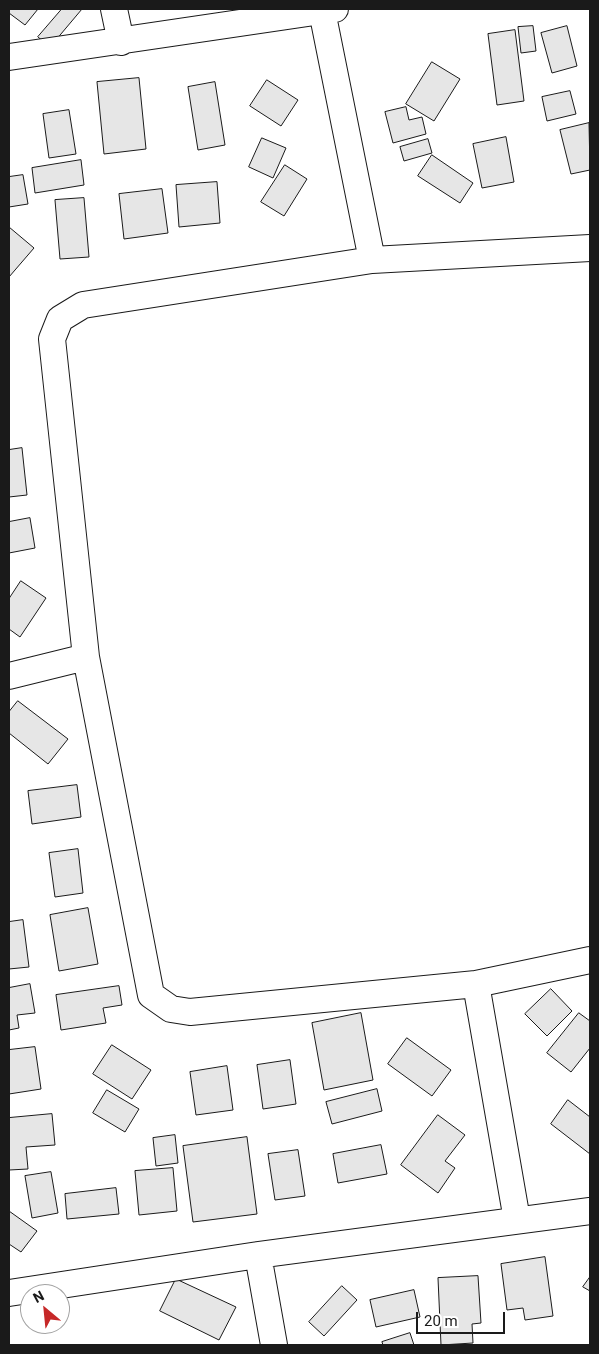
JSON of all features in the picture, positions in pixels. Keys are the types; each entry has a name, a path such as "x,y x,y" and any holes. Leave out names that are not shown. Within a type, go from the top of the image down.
{"street":[{"path":"114,9 121,42"},
{"path":"9,57 329,10 372,260"},
{"path":"590,248 372,260 83,305 60,319 52,339 86,658 151,995 171,1009 190,1012 476,984 590,960"},
{"path":"9,676 86,658"},
{"path":"476,984 518,1220"},
{"path":"9,1293 258,1255 590,1211"},
{"path":"258,1255 274,1345"}],"building":[{"path":"9,9 38,9 25,25 9,13"},
{"path":"62,9 82,9 50,47 38,37"},
{"path":"533,26 536,51 521,53 518,27"},
{"path":"567,26 577,66 552,73 541,33"},
{"path":"515,30 524,101 497,105 488,34"},
{"path":"432,62 460,79 434,121 406,104"},
{"path":"139,78 146,149 104,154 97,82"},
{"path":"267,80 298,100 281,126 250,106"},
{"path":"215,82 225,145 198,150 188,87"},
{"path":"570,91 576,114 547,121 542,97"},
{"path":"406,107 409,120 422,117 426,134 393,143 385,112"},
{"path":"69,110 76,154 49,158 43,114"},
{"path":"589,123 590,170 571,174 560,130"},
{"path":"506,137 514,182 482,188 473,144"},
{"path":"262,138 286,148 273,178 249,167"},
{"path":"428,139 432,153 404,161 400,147"},
{"path":"432,155 473,183 460,203 418,176"},
{"path":"81,160 84,185 35,193 32,168"},
{"path":"285,165 307,179 284,216 261,202"},
{"path":"23,175 28,204 9,207 9,177"},
{"path":"217,182 220,223 179,227 176,185"},
{"path":"162,189 168,233 124,239 119,194"},
{"path":"84,198 89,257 60,259 55,200"},
{"path":"9,227 34,248 9,277"},
{"path":"22,448 27,495 9,497 9,450"},
{"path":"30,518 35,548 9,553 9,522"},
{"path":"21,581 46,598 20,637 9,629 9,599"},
{"path":"18,701 68,739 48,764 9,733 9,712"},
{"path":"77,785 81,817 32,824 28,791"},
{"path":"78,849 83,893 55,897 49,853"},
{"path":"88,908 98,964 59,971 50,915"},
{"path":"23,920 29,967 9,969 9,922"},
{"path":"30,984 35,1013 17,1015 19,1028 9,1030 9,988"},
{"path":"119,986 122,1005 103,1008 106,1023 61,1030 56,995"},
{"path":"551,989 572,1011 547,1036 525,1014"},
{"path":"361,1013 373,1080 324,1090 312,1023"},
{"path":"579,1013 590,1021 590,1048 571,1072 547,1053"},
{"path":"407,1038 451,1070 432,1096 388,1064"},
{"path":"112,1045 151,1070 132,1099 93,1074"},
{"path":"35,1047 41,1089 9,1094 9,1050"},
{"path":"290,1060 296,1104 263,1109 257,1065"},
{"path":"227,1066 233,1110 196,1115 190,1072"},
{"path":"377,1089 382,1111 332,1124 326,1102"},
{"path":"107,1090 139,1109 125,1132 93,1113"},
{"path":"568,1100 590,1117 590,1154 551,1124"},
{"path":"52,1114 55,1145 26,1147 28,1169 9,1170 9,1118"},
{"path":"438,1115 465,1135 445,1161 455,1168 438,1193 401,1165"},
{"path":"175,1135 178,1163 156,1166 153,1138"},
{"path":"247,1137 257,1214 193,1222 183,1146"},
{"path":"381,1145 387,1174 338,1183 333,1154"},
{"path":"298,1150 305,1196 275,1200 268,1154"},
{"path":"173,1168 177,1211 139,1215 135,1171"},
{"path":"51,1172 58,1213 32,1218 25,1176"},
{"path":"116,1188 119,1214 67,1219 65,1194"},
{"path":"9,1211 37,1231 21,1252 9,1244"},
{"path":"545,1257 553,1316 525,1320 523,1308 507,1310 501,1264"},
{"path":"478,1276 481,1323 472,1324 473,1343 441,1345 438,1278"},
{"path":"590,1277 590,1291 583,1287"},
{"path":"176,1279 236,1307 219,1340 160,1311"},
{"path":"342,1286 357,1300 324,1336 309,1322"},
{"path":"414,1290 420,1317 376,1327 370,1300"},
{"path":"410,1333 414,1345 383,1345 382,1342"}]}
